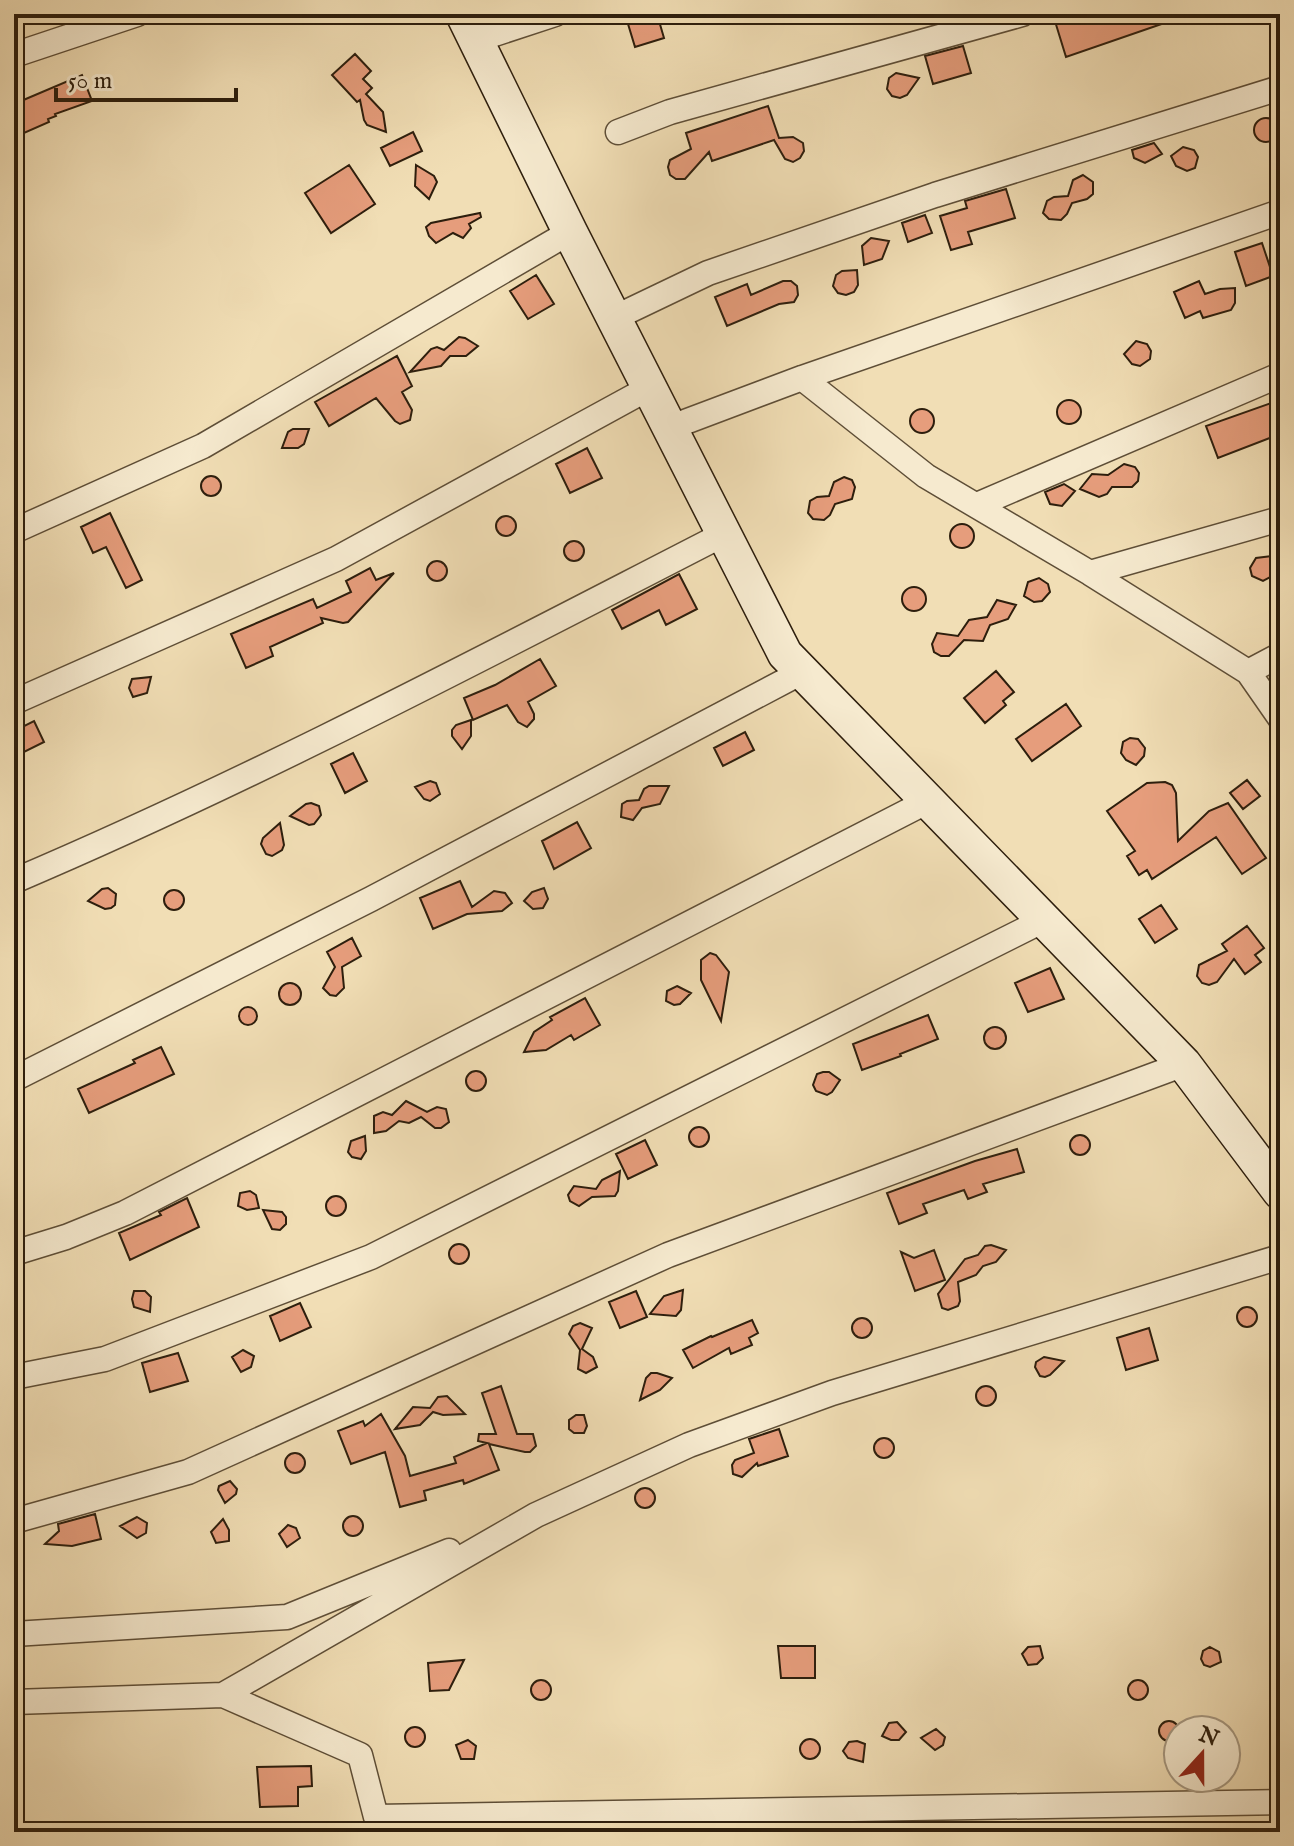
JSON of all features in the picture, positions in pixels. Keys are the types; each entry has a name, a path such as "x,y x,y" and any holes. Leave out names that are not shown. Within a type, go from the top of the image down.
{"street":[{"path":"14,55 137,14"},
{"path":"555,14 469,27 785,654 1184,1064 1280,1192"},
{"path":"618,132 670,112 1022,14"},
{"path":"614,318 722,268 935,195 1280,88"},
{"path":"669,428 802,378 1280,212"},
{"path":"14,531 203,446 570,232"},
{"path":"977,505 1280,375"},
{"path":"802,378 926,476 1090,573 1248,672 1280,718"},
{"path":"14,702 336,559 649,388"},
{"path":"1090,573 1280,519"},
{"path":"14,881 126,833 409,696 724,534"},
{"path":"1248,672 1280,655"},
{"path":"14,1079 383,893 802,672"},
{"path":"14,1253 66,1237 125,1213 928,801"},
{"path":"14,1377 105,1359 371,1257 1044,920"},
{"path":"14,1521 188,1472 668,1255 1184,1064"},
{"path":"14,1634 287,1617 536,1515 689,1445 832,1393 1280,1257"},
{"path":"223,1695 536,1515"},
{"path":"14,1702 223,1695 360,1755 376,1817 1280,1802"}],"building":[{"path":"625,14 657,14 664,38 635,47"},
{"path":"1066,14 1179,14 1179,18 1066,57 1054,18"},
{"path":"963,46 971,73 933,84 925,56"},
{"path":"355,54 371,71 363,79 372,88 366,94 383,112 386,132 367,125 360,100 357,102 332,75"},
{"path":"896,73 919,78 907,95 900,98 892,96 887,89 889,78"},
{"path":"82,75 92,101 55,114 48,119 49,122 24,133 14,104"},
{"path":"768,106 779,138 793,137 803,143 804,151 800,158 793,162 785,159 774,140 712,161 709,152 685,179 670,175 670,160 691,149 686,133"},
{"path":"1266,118 1275,121 1278,130 1275,139 1266,142 1257,139 1254,130 1257,121"},
{"path":"413,132 422,151 390,166 381,148"},
{"path":"1154,143 1162,154 1145,163 1134,158 1132,150"},
{"path":"1183,147 1194,150 1198,157 1195,168 1187,171 1176,166 1171,156"},
{"path":"349,165 375,204 331,233 305,193"},
{"path":"416,165 434,176 437,182 429,199 415,186"},
{"path":"1083,175 1093,182 1093,194 1072,203 1061,220 1049,219 1043,213 1047,201 1068,196 1073,180"},
{"path":"1006,189 1015,218 968,232 972,244 951,250 940,216 967,208 965,201"},
{"path":"480,213 481,217 469,224 471,228 463,238 453,233 436,243 429,236 426,227 431,223"},
{"path":"925,215 932,233 908,242 902,223"},
{"path":"871,238 889,241 882,259 864,265 862,246"},
{"path":"1262,243 1273,276 1246,286 1235,252"},
{"path":"857,270 858,285 854,292 846,295 838,293 833,286 836,275 842,271"},
{"path":"536,275 554,304 528,319 510,291"},
{"path":"783,281 791,281 797,286 798,295 794,302 779,304 727,326 715,297 747,284 751,295"},
{"path":"1199,281 1205,294 1235,288 1235,303 1231,310 1203,318 1200,311 1185,318 1174,292"},
{"path":"459,337 478,346 466,356 450,356 441,366 410,372 431,349 437,347 444,350"},
{"path":"1136,341 1147,344 1151,351 1150,359 1140,366 1132,364 1124,354"},
{"path":"397,356 412,386 402,392 412,410 410,420 400,424 395,421 376,398 329,426 315,402"},
{"path":"1069,400 1078,403 1081,412 1078,421 1069,424 1060,421 1057,412 1060,403"},
{"path":"1280,400 1280,434 1218,458 1206,426"},
{"path":"922,409 931,412 934,421 931,430 922,433 913,430 910,421 913,412"},
{"path":"309,429 304,444 298,448 282,448 288,432"},
{"path":"587,448 602,478 570,493 556,464"},
{"path":"1124,464 1135,467 1139,473 1138,481 1132,487 1112,487 1107,494 1099,497 1080,489 1092,474 1108,475"},
{"path":"211,476 218,479 221,486 218,493 211,496 204,493 201,486 204,479"},
{"path":"844,477 852,480 855,487 852,499 835,504 824,520 813,519 808,513 810,501 829,496 834,482"},
{"path":"1064,484 1075,491 1062,506 1050,504 1045,492"},
{"path":"110,513 142,580 126,588 106,547 93,553 81,527"},
{"path":"506,516 513,519 516,526 513,533 506,536 499,533 496,526 499,519"},
{"path":"962,524 971,527 974,536 971,545 962,548 953,545 950,536 953,527"},
{"path":"570,541 578,541 584,551 578,561 570,561 564,555 564,547"},
{"path":"1280,555 1280,572 1263,581 1252,576 1250,568 1256,558"},
{"path":"437,561 444,564 447,571 444,578 437,581 430,578 427,571 430,564"},
{"path":"370,568 376,580 394,573 348,622 321,618 323,623 270,647 273,656 246,668 231,634 313,599 317,608 351,592 346,581"},
{"path":"679,574 697,609 666,625 659,610 622,629 612,610"},
{"path":"1039,578 1048,584 1050,592 1042,601 1034,602 1024,596 1028,582"},
{"path":"914,587 923,590 926,599 923,608 914,611 905,608 902,599 905,590"},
{"path":"997,600 1016,605 1008,619 990,625 983,641 964,640 949,656 934,652 932,644 937,633 958,636 969,620 987,617"},
{"path":"540,659 556,686 528,702 534,719 527,727 518,722 507,705 473,720 464,698 495,685"},
{"path":"996,671 1014,692 1003,701 1006,705 985,723 964,698"},
{"path":"151,677 147,693 133,697 129,688 132,679"},
{"path":"1066,704 1081,726 1032,761 1016,739"},
{"path":"471,720 471,736 462,749 452,736 452,730 456,725"},
{"path":"34,721 44,742 14,757 14,731"},
{"path":"745,732 754,750 723,766 714,748"},
{"path":"1130,738 1138,739 1145,748 1144,756 1136,765 1121,753 1123,742"},
{"path":"353,753 367,781 345,793 331,764"},
{"path":"1247,780 1260,796 1243,809 1230,793"},
{"path":"430,781 436,783 440,794 430,801 424,799 415,787"},
{"path":"1165,782 1172,785 1176,793 1178,841 1209,811 1228,803 1266,858 1242,874 1216,837 1152,879 1147,870 1139,875 1127,856 1135,851 1107,811 1147,783"},
{"path":"649,786 669,786 660,804 642,808 633,820 621,817 622,804 639,800"},
{"path":"306,804 319,806 321,815 314,824 309,825 290,816"},
{"path":"577,822 591,848 554,869 542,841"},
{"path":"280,823 282,850 272,856 266,854 261,844 263,838"},
{"path":"460,881 472,907 494,891 505,893 512,903 502,911 467,914 433,929 420,898"},
{"path":"108,888 116,894 115,905 111,908 105,909 88,901 102,889"},
{"path":"544,888 548,899 543,908 533,909 524,901 532,892"},
{"path":"174,890 181,893 184,900 181,907 174,910 167,907 164,900 167,893"},
{"path":"1161,905 1177,929 1155,943 1139,919"},
{"path":"1247,926 1264,948 1255,955 1261,962 1245,974 1234,959 1217,982 1209,985 1202,983 1197,976 1199,965 1227,951 1222,944"},
{"path":"352,938 361,956 342,967 344,988 336,996 330,995 323,988 335,967 327,952"},
{"path":"710,953 716,955 729,972 721,1021 701,980 701,960"},
{"path":"1050,968 1064,999 1028,1012 1015,983"},
{"path":"290,983 301,994 290,1005 279,994"},
{"path":"677,986 691,993 680,1004 674,1005 666,1001 667,991"},
{"path":"585,998 600,1025 574,1040 571,1035 546,1050 524,1052 534,1032 552,1020 550,1017"},
{"path":"244,1007 252,1007 257,1016 255,1023 244,1025 239,1020 239,1012"},
{"path":"928,1015 938,1039 862,1070 853,1044"},
{"path":"995,1027 1003,1030 1006,1038 1003,1046 995,1049 987,1046 984,1038 987,1030"},
{"path":"161,1047 174,1074 89,1113 78,1089 135,1063 133,1060"},
{"path":"476,1071 483,1074 486,1081 483,1088 476,1091 469,1088 466,1081 469,1074"},
{"path":"829,1072 840,1080 827,1095 816,1091 813,1085 817,1074"},
{"path":"406,1101 427,1112 437,1107 446,1109 449,1122 435,1128 421,1117 409,1123 399,1121 386,1131 374,1133 374,1116 383,1112 392,1115"},
{"path":"695,1127 703,1127 709,1137 703,1147 695,1147 689,1141 689,1133"},
{"path":"1080,1135 1087,1138 1090,1145 1087,1152 1080,1155 1073,1152 1070,1145 1073,1138"},
{"path":"365,1136 366,1151 361,1159 352,1157 348,1152 351,1141"},
{"path":"645,1140 657,1165 628,1179 616,1154"},
{"path":"1017,1149 1024,1172 983,1184 987,1192 968,1199 964,1190 923,1204 927,1213 899,1224 887,1193"},
{"path":"620,1171 615,1196 592,1197 579,1206 570,1201 568,1195 574,1186 596,1189 602,1180"},
{"path":"250,1191 256,1195 259,1208 247,1210 238,1206 240,1193"},
{"path":"332,1196 340,1196 346,1206 340,1216 332,1216 326,1210 326,1202"},
{"path":"187,1198 199,1227 130,1260 119,1233 161,1215 159,1212"},
{"path":"263,1210 282,1212 286,1224 280,1230 272,1229"},
{"path":"459,1244 466,1247 469,1254 466,1261 459,1264 452,1261 449,1254 452,1247"},
{"path":"985,1246 1006,1250 996,1262 983,1266 976,1275 958,1282 958,1306 948,1310 942,1308 938,1294 965,1259 978,1255"},
{"path":"934,1250 945,1280 915,1291 901,1252 914,1258"},
{"path":"683,1290 681,1310 676,1316 650,1314 664,1296"},
{"path":"134,1291 145,1291 151,1297 150,1312 134,1307"},
{"path":"636,1291 647,1317 620,1328 609,1302"},
{"path":"300,1303 311,1327 280,1341 270,1316"},
{"path":"1247,1307 1254,1310 1257,1317 1254,1324 1247,1327 1240,1324 1237,1317 1240,1310"},
{"path":"858,1318 866,1318 872,1328 866,1338 858,1338 852,1332 852,1324"},
{"path":"752,1320 758,1333 749,1338 752,1345 731,1354 729,1348 693,1368 683,1350"},
{"path":"580,1323 592,1328 582,1349 593,1357 597,1367 586,1373 578,1369 580,1350 569,1334 573,1326"},
{"path":"1149,1328 1158,1360 1126,1370 1117,1338"},
{"path":"243,1350 254,1356 251,1367 241,1372 232,1357"},
{"path":"178,1353 188,1381 150,1392 142,1363"},
{"path":"1044,1357 1064,1361 1050,1375 1040,1376 1036,1362"},
{"path":"651,1373 672,1378 660,1390 640,1400 646,1378"},
{"path":"501,1386 517,1434 533,1434 536,1446 525,1452 489,1444 499,1470 464,1484 463,1480 424,1491 426,1500 400,1507 385,1452 351,1464 338,1431 363,1421 365,1426 381,1414 405,1456 410,1476 456,1463 454,1457 487,1443 478,1441 479,1434 496,1434 482,1393"},
{"path":"986,1386 993,1389 996,1396 993,1403 986,1406 979,1403 976,1396 979,1389"},
{"path":"447,1396 465,1414 433,1412 420,1425 395,1429 413,1407 430,1408 438,1397"},
{"path":"576,1415 584,1415 587,1426 584,1433 574,1433 569,1429 569,1420"},
{"path":"779,1429 788,1456 758,1466 757,1463 742,1477 733,1474 735,1460 754,1453 749,1439"},
{"path":"884,1438 891,1441 894,1448 891,1455 884,1458 877,1455 874,1448 877,1441"},
{"path":"295,1453 302,1456 305,1463 302,1470 295,1473 288,1470 285,1463 288,1456"},
{"path":"230,1481 237,1489 236,1494 225,1503 218,1490 219,1486"},
{"path":"645,1488 652,1491 655,1498 652,1505 645,1508 638,1505 635,1498 638,1491"},
{"path":"95,1514 101,1539 72,1546 45,1544 59,1531 58,1524"},
{"path":"353,1516 360,1519 363,1526 360,1533 353,1536 346,1533 343,1526 346,1519"},
{"path":"137,1517 147,1523 146,1533 137,1538 120,1526"},
{"path":"223,1519 229,1530 229,1541 216,1543 211,1532"},
{"path":"288,1525 296,1528 300,1538 287,1547 279,1534"},
{"path":"778,1646 815,1646 815,1678 781,1678"},
{"path":"1040,1646 1043,1658 1037,1664 1028,1665 1022,1654 1028,1647"},
{"path":"1210,1647 1219,1652 1221,1662 1210,1667 1204,1665 1201,1659 1203,1651"},
{"path":"464,1660 449,1690 430,1691 428,1663"},
{"path":"541,1680 548,1683 551,1690 548,1697 541,1700 534,1697 531,1690 534,1683"},
{"path":"1138,1680 1145,1683 1148,1690 1145,1697 1138,1700 1131,1697 1128,1690 1131,1683"},
{"path":"897,1722 906,1732 899,1740 882,1736 889,1723"},
{"path":"415,1727 422,1730 425,1737 422,1744 415,1747 408,1744 405,1737 408,1730"},
{"path":"936,1729 945,1737 943,1745 935,1750 921,1738"},
{"path":"810,1739 817,1742 820,1749 817,1756 810,1759 803,1756 800,1749 803,1742"},
{"path":"468,1740 476,1746 474,1759 461,1759 456,1745"},
{"path":"849,1742 865,1744 863,1762 848,1758 843,1751"},
{"path":"311,1766 312,1786 298,1787 298,1806 260,1807 257,1767"}]}
